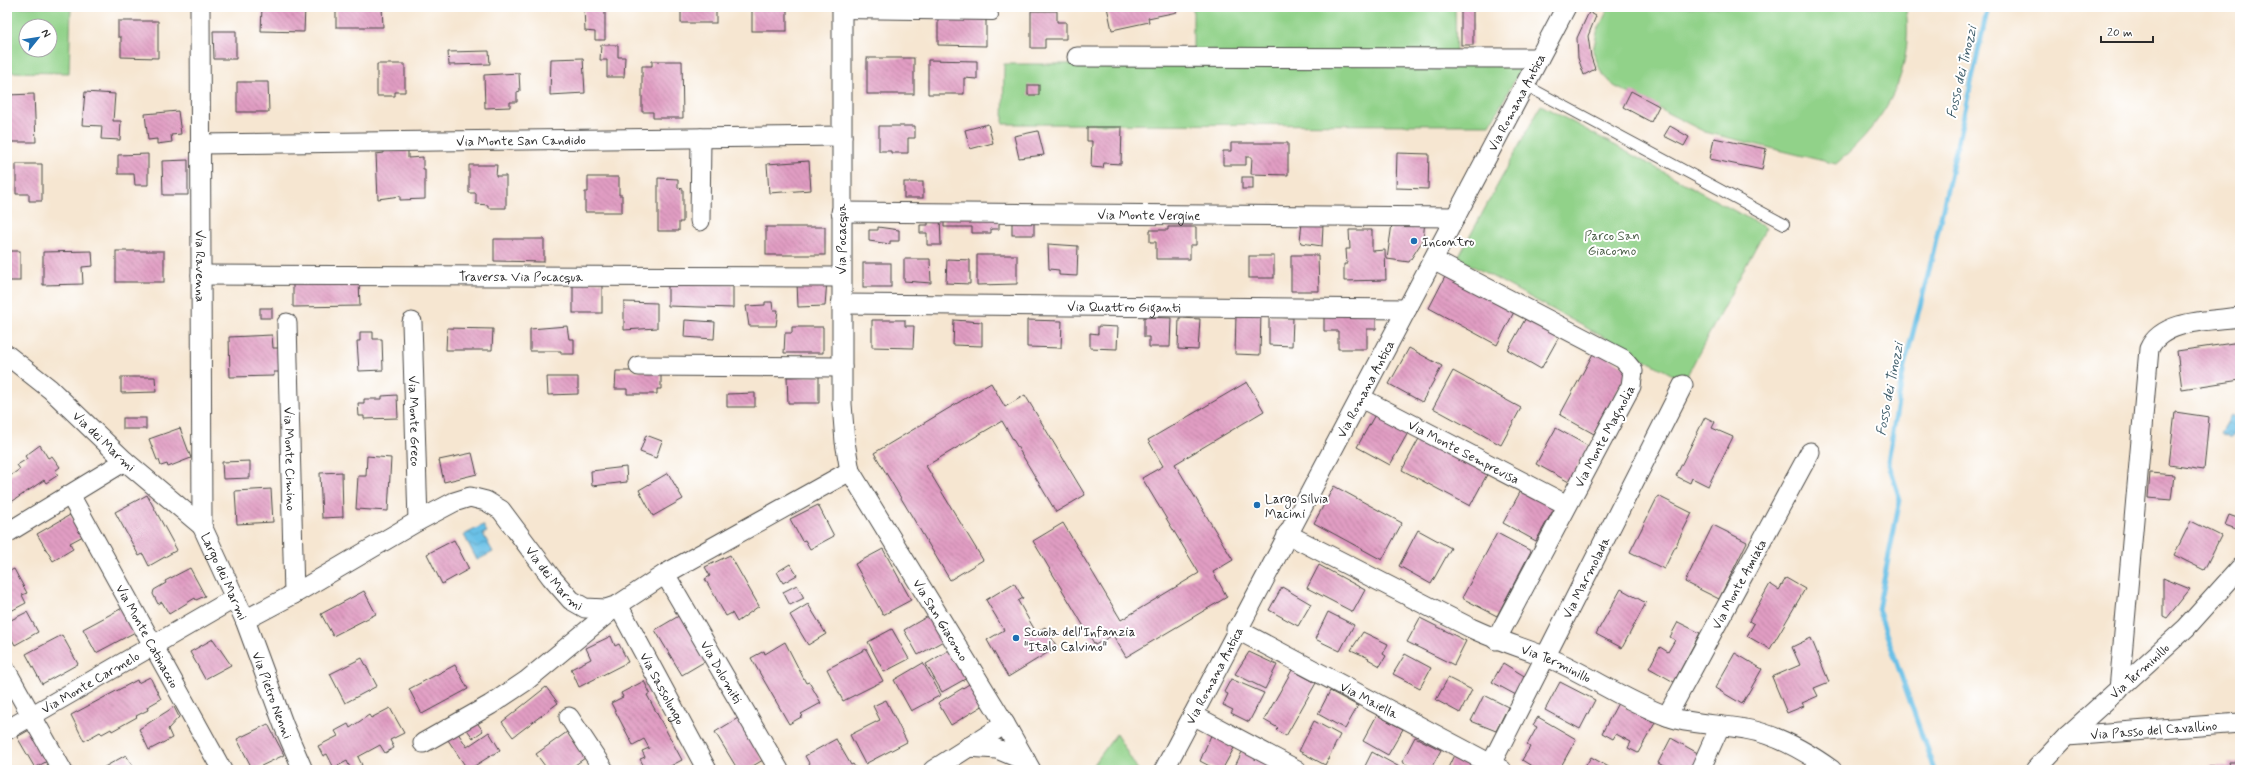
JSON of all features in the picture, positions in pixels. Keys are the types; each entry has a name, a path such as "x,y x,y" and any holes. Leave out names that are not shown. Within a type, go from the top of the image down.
{"street":[{"name":"Via Ravenna","path":"200,7 202,526"},
{"path":"1556,7 1556,26"},
{"name":"Via Romana Antica","path":"1164,770 1236,629 1360,398 1566,7"},
{"name":"Via Pocacqua","path":"842,10 842,366 845,442 850,471"},
{"path":"1077,57 1539,58"},
{"name":"Via Monte San Candido","path":"201,144 842,136"},
{"path":"700,221 701,138"},
{"name":"Via Monte Vergine","path":"842,212 1456,217"},
{"name":"Via Monte Magnolia","path":"1433,260 1624,359 1631,367 1634,376 1631,386 1496,640"},
{"name":"Traversa Via Pocacqua","path":"201,275 841,277"},
{"name":"Via Quattro Giganti","path":"841,304 1407,309"},
{"path":"2119,690 2149,349 2159,334 2171,328 2240,317"},
{"name":"Via Monte Greco","path":"412,322 418,521"},
{"name":"Via Monte Cimino","path":"287,323 294,594"},
{"name":"Via dei Marmi","path":"7,355 50,389 125,461 202,526"},
{"path":"638,366 842,366"},
{"name":"Via Marmolada","path":"1494,768 1546,657 1683,385"},
{"name":"Via Monte Semprevisa","path":"1360,398 1567,505"},
{"name":"Via Monte Amiata","path":"1667,716 1810,452"},
{"path":"7,534 125,461"},
{"name":"Via dei Marmi","path":"294,594 418,521 460,500 470,497 486,501 501,510 550,577 571,600 580,606 596,610 618,605 664,574 850,471"},
{"name":"Via San Giacomo","path":"850,471 1005,724 1028,766"},
{"name":"Via Monte Catinaccio","path":"74,502 222,770"},
{"name":"Largo dei Marmi","path":"202,526 245,620 294,594"},
{"name":"Via Terminillo","path":"1287,534 1496,640 1546,657 1667,716 1686,722 1746,729 1773,738 1803,752 1832,770"},
{"name":"Via Terminillo","path":"2035,770 2067,736 2186,628 2240,568"},
{"name":"Via Dolomiti","path":"664,574 779,770"},
{"name":"Via Monte Carmelo","path":"7,730 235,598"},
{"path":"423,744 485,708 526,681 618,605"},
{"name":"Via Sassolungo","path":"618,605 707,770"},
{"name":"Via Pietro Nenni","path":"245,620 284,726 303,770"},
{"name":"Via Maiella","path":"1236,629 1494,768"},
{"path":"7,672 62,770"},
{"path":"1193,715 1297,770"},
{"path":"569,717 604,770"},
{"name":"Via Passo del Cavallino","path":"2067,736 2240,723"},
{"path":"933,770 1005,724"},
{"path":"1700,770 1720,726"},
{"path":"968,747 997,749 1028,766"}],"lane":[{"path":"842,10 993,15"},
{"path":"1525,85 1784,224"}],"green space":[{"path":"7,7 71,7 69,73 7,72"},
{"path":"1193,7 1455,7 1456,64 1524,63 1490,125 1003,124 1004,64 1193,64"},
{"path":"1609,7 1906,7 1907,32 1901,75 1893,95 1869,131 1836,164 1705,132 1614,86 1601,72 1593,51 1597,32"},
{"name":"Parco San Giacomo","path":"1541,105 1766,228 1684,381 1458,258"},
{"path":"1116,734 1138,770 1090,770"}],"water":[{"path":"2231,416 2240,421 2231,438 2221,433"},
{"path":"483,525 487,532 483,534 493,552 477,560 464,535"}],"building":[{"path":"262,7 305,7 304,32 261,31"},
{"path":"336,7 382,7 383,27 336,27"},
{"path":"584,7 605,7 605,40 595,40 595,32 585,31"},
{"path":"681,7 716,7 716,23 681,23"},
{"path":"752,7 787,7 787,31 752,31"},
{"path":"1107,7 1176,7 1177,12 1148,18 1149,22 1112,30"},
{"path":"1461,7 1473,7 1473,45 1461,45"},
{"path":"1031,11 1057,11 1057,22 1066,22 1066,39 1045,39 1045,48 1031,48"},
{"path":"1589,12 1596,16 1588,36 1591,57 1595,69 1584,75 1578,58 1577,38"},
{"path":"938,18 986,18 986,46 938,45"},
{"path":"118,21 158,21 158,58 121,57 121,37 118,37"},
{"path":"213,31 236,31 236,59 214,59"},
{"path":"601,45 618,45 618,57 625,57 624,77 607,77 607,60 600,60"},
{"path":"489,51 490,64 449,65 448,52"},
{"path":"583,58 585,93 550,95 551,59"},
{"path":"867,58 914,58 914,94 867,94"},
{"path":"928,60 977,61 977,79 964,78 964,94 928,94"},
{"path":"652,61 682,61 683,118 653,118 653,112 642,112 642,66 652,66"},
{"path":"377,64 405,64 405,92 395,92 395,96 377,96"},
{"path":"519,73 520,91 517,92 517,102 510,102 510,107 485,108 484,75"},
{"path":"237,82 268,82 269,112 237,112"},
{"path":"1028,85 1039,85 1039,95 1028,95"},
{"path":"1631,91 1659,106 1651,122 1623,107"},
{"path":"85,92 115,94 113,121 121,121 120,140 101,139 102,126 82,125"},
{"path":"34,94 36,142 7,142 7,95"},
{"path":"178,111 181,134 171,135 172,142 157,144 157,139 148,140 145,114"},
{"path":"988,124 993,143 970,149 965,130"},
{"path":"879,126 915,126 915,138 908,138 908,153 879,151"},
{"path":"1670,126 1689,137 1684,146 1664,136"},
{"path":"1087,127 1122,127 1121,164 1104,163 1103,168 1091,167 1092,141 1087,141"},
{"path":"1038,131 1044,155 1019,158 1014,136"},
{"path":"1714,138 1766,149 1762,170 1710,159"},
{"path":"1231,143 1288,143 1288,175 1251,174 1252,157 1246,157 1246,165 1223,165 1223,151 1231,151"},
{"path":"408,150 408,158 423,157 423,169 425,169 425,199 400,200 400,196 378,199 376,154 384,153 384,151"},
{"path":"1397,153 1429,154 1428,189 1396,188"},
{"path":"148,154 148,185 135,185 134,174 118,174 118,155"},
{"path":"188,160 188,195 163,195 162,161"},
{"path":"809,161 811,190 769,193 767,164"},
{"path":"16,164 42,164 42,201 29,201 29,194 16,194"},
{"path":"469,165 497,165 496,176 506,176 506,208 488,208 488,205 476,204 476,193 469,193"},
{"path":"588,177 619,177 619,195 622,195 622,212 585,212 585,192 588,192"},
{"path":"1242,177 1253,177 1253,189 1242,189"},
{"path":"658,178 678,179 678,188 683,189 683,222 679,222 679,231 658,231"},
{"path":"904,182 923,182 923,198 904,198"},
{"path":"928,214 940,215 941,245 927,245 927,233 920,233 920,225 928,225"},
{"path":"944,215 999,215 999,229 991,229 991,233 972,233 972,227 944,227"},
{"path":"1012,217 1034,217 1034,235 1012,235"},
{"path":"1393,217 1425,221 1423,240 1409,262 1387,259"},
{"path":"1302,223 1323,225 1322,246 1301,243"},
{"path":"766,227 825,227 825,255 766,255"},
{"path":"878,227 899,230 899,241 890,241 890,244 869,241 869,230 878,230"},
{"path":"1168,227 1196,227 1196,245 1190,245 1190,259 1156,259 1156,242 1150,242 1150,230 1168,230"},
{"path":"1349,230 1372,230 1372,251 1385,250 1386,280 1344,281 1344,264 1347,264 1346,249 1350,249"},
{"path":"494,239 544,239 544,262 494,261"},
{"path":"1048,244 1078,246 1077,276 1059,275 1059,270 1049,269"},
{"path":"7,251 20,251 20,281 7,281"},
{"path":"92,251 93,266 82,267 83,284 43,285 43,252"},
{"path":"116,251 164,251 164,282 116,282"},
{"path":"977,255 1017,255 1017,284 977,285"},
{"path":"1291,255 1318,255 1319,291 1291,291"},
{"path":"1249,256 1274,256 1274,278 1249,278"},
{"path":"904,259 930,259 931,283 904,281"},
{"path":"947,259 970,260 970,284 946,283"},
{"path":"863,263 891,263 891,287 863,287"},
{"path":"1448,271 1516,308 1497,345 1429,308"},
{"path":"359,280 360,306 293,307 293,282"},
{"path":"827,280 825,306 798,307 797,282"},
{"path":"573,282 602,282 602,313 573,313"},
{"path":"668,282 733,284 733,308 668,306"},
{"path":"624,302 657,303 657,328 624,330"},
{"path":"765,302 772,302 773,310 778,310 776,326 749,326 746,306 765,305"},
{"path":"260,308 272,308 272,318 260,318"},
{"path":"1324,311 1376,311 1376,329 1367,329 1367,349 1338,349 1338,331 1324,331"},
{"path":"1261,312 1260,355 1235,354 1236,315"},
{"path":"1528,314 1561,333 1541,369 1508,350"},
{"path":"1144,317 1171,318 1170,347 1149,347 1149,337 1144,337"},
{"path":"1269,317 1293,318 1292,346 1269,345"},
{"path":"1179,318 1200,319 1198,350 1178,349"},
{"path":"685,320 715,322 714,339 684,337"},
{"path":"872,320 905,320 905,326 914,326 913,348 872,347"},
{"path":"954,320 982,322 982,346 953,345"},
{"path":"1027,320 1062,321 1061,348 1027,347"},
{"path":"567,326 569,339 574,339 574,354 561,354 561,351 530,351 530,329"},
{"path":"1098,326 1118,327 1117,349 1090,348 1090,333 1098,334"},
{"path":"792,327 823,327 823,353 784,353 785,333 792,333"},
{"path":"447,328 493,329 492,350 446,350"},
{"path":"360,332 373,332 373,339 382,339 383,370 359,371 357,341 360,341"},
{"path":"272,335 273,348 280,348 280,372 274,372 274,376 230,377 229,337"},
{"path":"2240,342 2240,380 2182,389 2177,351"},
{"path":"1409,348 1442,366 1422,402 1389,384"},
{"path":"1595,350 1629,369 1594,434 1560,415"},
{"path":"616,371 661,371 661,389 657,389 657,394 627,394 627,389 615,389"},
{"path":"1453,371 1521,408 1501,445 1433,408"},
{"path":"819,376 819,403 788,403 787,377"},
{"path":"121,377 155,377 156,392 121,393"},
{"path":"547,377 578,377 578,394 548,395"},
{"path":"1247,382 1264,411 1175,464 1233,560 1213,572 1227,597 1126,657 1113,635 1095,645 1033,541 1063,523 1121,620 1199,573 1142,478 1163,466 1148,440"},
{"path":"991,383 1005,407 1025,395 1085,495 1056,512 1002,421 926,466 983,560 950,580 874,453"},
{"path":"755,393 755,407 727,407 727,394"},
{"path":"397,395 398,418 364,419 364,416 359,416 358,403 364,403 364,399 382,399 382,396"},
{"path":"1377,411 1410,429 1390,465 1357,447"},
{"path":"2175,412 2209,417 2204,470 2169,465"},
{"path":"1705,417 1715,422 1712,428 1733,437 1708,486 1692,478 1690,483 1676,476"},
{"path":"123,418 146,418 146,429 123,429"},
{"path":"180,428 191,458 168,467 167,464 161,466 159,460 157,460 149,439"},
{"path":"1556,428 1588,446 1569,482 1536,464"},
{"path":"1422,433 1490,469 1470,506 1402,470"},
{"path":"646,435 662,441 656,458 640,452"},
{"path":"40,445 48,458 52,456 60,467 55,471 58,475 46,483 44,480 7,505 7,478 20,469 17,465 27,459 25,456"},
{"path":"472,453 477,474 444,482 439,460"},
{"path":"367,456 391,458 388,511 356,509 358,476 366,476"},
{"path":"250,461 250,478 223,479 222,462"},
{"path":"626,467 627,482 592,486 591,471"},
{"path":"342,472 343,517 322,518 320,473"},
{"path":"668,473 683,499 653,516 639,490"},
{"path":"2150,473 2174,475 2171,500 2148,498"},
{"path":"1334,486 1402,523 1382,560 1314,523"},
{"path":"1523,487 1556,505 1536,541 1503,523"},
{"path":"271,489 273,522 237,524 235,491"},
{"path":"147,495 177,550 149,566 143,554 139,556 115,512"},
{"path":"1658,496 1692,513 1664,569 1630,552"},
{"path":"818,505 834,536 810,549 805,540 802,541 790,519"},
{"path":"70,515 83,536 70,543 73,549 53,561 37,534"},
{"path":"2229,515 2240,519 2239,530 2225,525"},
{"path":"2191,521 2221,536 2204,570 2174,555"},
{"path":"1713,525 1747,542 1719,599 1685,582"},
{"path":"1418,530 1451,548 1431,584 1399,566"},
{"path":"1497,533 1531,551 1497,616 1462,598"},
{"path":"454,540 469,569 442,584 427,554"},
{"path":"883,549 911,600 883,615 855,564"},
{"path":"730,555 759,606 737,622 732,613 726,616 705,579 710,576 705,567"},
{"path":"790,564 797,575 783,583 777,572"},
{"path":"1319,565 1365,590 1353,612 1307,588"},
{"path":"190,568 205,596 196,600 195,598 169,614 162,602 158,604 153,594 154,590 166,583 165,581"},
{"path":"7,569 8,572 14,569 27,593 22,595 26,603 7,613"},
{"path":"1786,578 1805,589 1770,649 1747,636 1754,624 1749,621 1770,584 1779,590"},
{"path":"2163,578 2190,589 2167,618 2163,616"},
{"path":"1014,583 1023,598 1018,601 1036,632 1045,627 1057,647 1008,677 987,640 1004,630 986,600"},
{"path":"797,585 804,598 790,605 783,592"},
{"path":"1282,587 1311,604 1298,626 1269,610"},
{"path":"1621,589 1646,603 1622,648 1596,634"},
{"path":"364,591 376,614 333,636 321,614"},
{"path":"808,604 826,634 808,645 790,615"},
{"path":"126,606 139,630 96,653 83,629"},
{"path":"27,612 38,632 15,645 7,630 7,622"},
{"path":"1328,612 1354,625 1340,651 1315,639"},
{"path":"682,614 709,659 682,675 655,630"},
{"path":"930,615 947,639 918,655 904,630"},
{"path":"1420,618 1466,641 1454,665 1407,642"},
{"path":"1678,622 1700,633 1674,682 1649,668 1660,647 1668,652 1675,640 1670,637"},
{"path":"892,629 909,659 884,672 868,642"},
{"path":"1363,632 1388,644 1383,654 1386,656 1380,666 1368,659 1369,658 1351,650"},
{"path":"62,635 78,664 42,684 26,654"},
{"path":"611,636 615,646 619,644 628,662 579,687 571,669 591,659 586,648"},
{"path":"1811,638 1829,682 1814,688 1818,696 1802,703 1804,706 1787,713 1772,677 1800,665 1792,647"},
{"path":"213,639 231,665 205,679 190,652"},
{"path":"785,642 806,683 809,682 821,703 801,714 803,716 789,724 751,658 764,651 765,654"},
{"path":"866,649 883,681 843,701 827,669"},
{"path":"951,649 967,678 942,692 926,664"},
{"path":"1249,652 1277,665 1265,689 1235,674"},
{"path":"1735,653 1762,669 1742,704 1715,688"},
{"path":"1405,654 1431,668 1420,688 1393,674"},
{"path":"362,658 377,686 345,703 330,674"},
{"path":"923,663 941,695 911,711 894,680"},
{"path":"1503,663 1526,677 1516,695 1492,682"},
{"path":"455,665 468,689 422,714 409,689"},
{"path":"1292,670 1316,683 1286,736 1276,730 1278,728 1264,720"},
{"path":"150,677 161,699 147,707 148,710 112,731 111,729 102,734 100,732 84,741 71,715 137,680 138,683"},
{"path":"1448,678 1472,690 1460,713 1436,700"},
{"path":"1231,679 1264,693 1249,722 1231,713 1233,710 1223,705 1228,694 1224,692"},
{"path":"644,681 650,693 647,695 682,760 663,770 646,770 640,759 645,757 642,751 649,748 644,739 633,745 611,703 623,697 621,693"},
{"path":"1560,682 1595,700 1580,729 1545,710"},
{"path":"971,683 984,705 951,725 938,703"},
{"path":"546,687 558,703 513,737 502,722"},
{"path":"1330,691 1358,706 1345,729 1318,714"},
{"path":"1484,695 1508,707 1496,731 1471,721"},
{"path":"886,700 907,742 865,764 850,735 880,720 873,706"},
{"path":"1618,703 1655,723 1638,753 1628,748 1631,742 1616,734 1613,739 1602,733"},
{"path":"174,707 179,717 168,729 172,738 149,750 139,729"},
{"path":"390,708 404,733 390,740 394,748 385,753 380,745 358,757 362,765 351,770 347,761 334,768 327,754 323,756 318,746 338,736 335,731 348,724 350,728 369,715 371,718"},
{"path":"1377,715 1403,729 1388,755 1363,741"},
{"path":"473,717 483,731 473,738 463,724"},
{"path":"1538,717 1576,739 1559,770 1538,770 1522,760 1530,747 1527,745 1537,727 1533,725"},
{"path":"738,718 763,760 746,770 738,770 715,732"},
{"path":"1314,721 1340,735 1325,765 1299,751"},
{"path":"268,724 284,755 253,770 237,739"},
{"path":"31,729 49,760 35,768 17,737"},
{"path":"456,730 467,747 489,732 500,750 468,770 446,737"},
{"path":"567,732 585,758 568,770 548,770 536,754"},
{"path":"1212,733 1228,741 1227,744 1234,748 1222,770 1217,770 1200,761"},
{"path":"1415,737 1441,750 1430,770 1417,770 1402,762"},
{"path":"1671,738 1703,756 1695,770 1671,770 1658,763"},
{"path":"836,739 851,765 853,764 857,770 813,770 805,756"},
{"path":"1244,748 1279,766 1276,770 1238,770 1234,768"},
{"path":"1372,752 1405,770 1363,770"},
{"path":"126,755 135,770 99,770"},
{"path":"1454,755 1473,765 1471,770 1447,770"},
{"path":"1591,757 1614,770 1583,770"},
{"path":"2229,762 2240,762 2240,770 2209,770 2209,766 2230,766"}],"waterway":[{"name":"Fosso dei Tinozzi","path":"1934,770 1878,609 1900,500 1888,461 1904,367 1928,275 1988,7"}],"place":[{"name":"Incontro","path":"1414,241"},
{"name":"Largo Silvia Macini","path":"1257,505"},
{"name":"Scuola dell'Infanzia \"Italo Calvino\"","path":"1016,638"}]}
